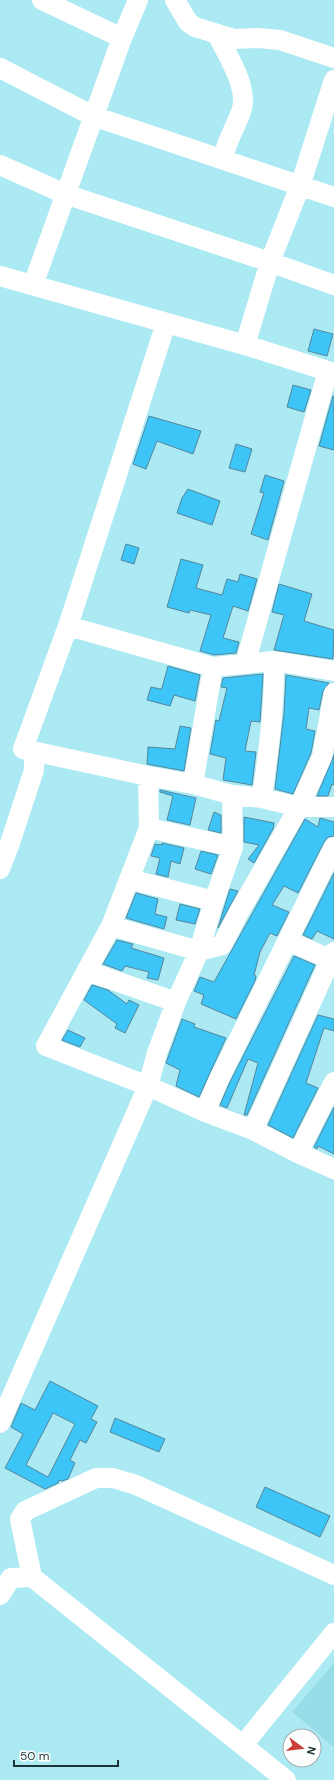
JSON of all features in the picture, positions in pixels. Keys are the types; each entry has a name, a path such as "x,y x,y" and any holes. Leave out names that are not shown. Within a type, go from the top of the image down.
{"street":[{"path":"42,0 122,38"},
{"path":"33,285 93,116 138,0"},
{"path":"175,0 191,24 217,34 234,39 258,38 280,40 334,58"},
{"path":"217,34 242,86 244,99 242,112 227,144 223,159"},
{"path":"0,68 93,116 334,197"},
{"path":"245,345 270,262 300,186 334,80"},
{"path":"0,165 65,194 270,262 334,285"},
{"path":"0,276 245,345 331,372 245,664"},
{"path":"166,323 68,626 23,749 148,776 193,784 232,795 262,798 299,807 334,807"},
{"path":"68,626 213,667 274,661 334,671"},
{"path":"262,798 269,743 274,661"},
{"path":"193,784 213,667"},
{"path":"111,926 199,951 222,945 299,807 322,757 334,693"},
{"path":"0,869 34,770 34,752"},
{"path":"148,776 149,828 111,926 88,971 46,1046 148,1086 205,1112 253,1130 298,1153 334,1168"},
{"path":"0,1423 148,1086 157,1053 176,1002 199,951 214,901 233,847 232,795"},
{"path":"149,828 233,847"},
{"path":"205,1112 219,1079 334,847"},
{"path":"226,870 257,880"},
{"path":"129,879 214,901"},
{"path":"253,1130 332,956 288,941"},
{"path":"88,971 176,1002"},
{"path":"298,1153 334,1082"},
{"path":"286,1780 32,1577 19,1522 25,1512 89,1481 102,1477 114,1478 136,1485 334,1575"},
{"path":"0,1595 11,1578 32,1577"},
{"path":"243,1745 334,1632"}],"shaded area":[{"path":"334,1663 334,1747 322,1737 322,1728 311,1728 292,1712"}],"building":[{"path":"314,329 333,334 327,356 308,351"},
{"path":"293,385 311,390 304,412 287,407"},
{"path":"334,396 334,450 319,446"},
{"path":"149,416 201,431 193,454 157,441 146,469 133,464"},
{"path":"236,444 252,449 245,472 229,468"},
{"path":"265,475 284,481 268,540 251,534 264,493 260,492"},
{"path":"188,489 220,501 212,525 177,513 182,498"},
{"path":"126,544 139,548 134,564 121,560"},
{"path":"181,559 203,565 196,588 222,595 227,579 238,582 240,574 257,579 248,611 233,606 223,638 239,642 236,653 214,655 200,651 211,615 190,610 189,613 167,607"},
{"path":"279,584 312,594 304,621 334,630 333,659 274,650 284,615 272,612"},
{"path":"168,666 200,675 195,701 174,695 170,706 147,700 151,687 162,688"},
{"path":"263,674 260,722 251,721 245,751 256,752 252,785 223,780 226,758 210,754 216,720 219,721 227,688 221,687 223,678"},
{"path":"286,675 329,683 323,691 319,710 309,708 306,729 315,731 311,753 293,794 275,789 284,713"},
{"path":"180,726 191,728 184,771 147,764 148,747 175,749"},
{"path":"334,755 334,785 332,784 328,796 317,796"},
{"path":"160,790 196,798 190,825 167,820 173,796 160,792"},
{"path":"214,812 221,815 221,833 208,830"},
{"path":"244,817 274,823 273,829 254,863 248,859 259,845 244,842"},
{"path":"320,818 334,822 334,836 328,837 324,842 298,893 284,886 272,905 289,912 277,936 270,933 260,952 254,975 256,976 255,981 236,1019 201,1004 204,995 194,991 200,977 214,982 305,819 318,827"},
{"path":"162,843 184,848 180,864 171,861 168,877 156,874 160,858 151,856 155,844 162,845"},
{"path":"201,851 218,855 211,874 195,869"},
{"path":"334,873 334,939 317,931 312,939 303,935"},
{"path":"230,889 238,891 218,928 225,905"},
{"path":"136,893 158,899 155,914 167,917 164,929 126,918"},
{"path":"180,904 200,909 195,924 176,920"},
{"path":"117,940 133,944 131,948 164,958 158,980 147,978 149,972 125,966 122,971 103,964"},
{"path":"294,956 315,965 247,1115 244,1115 258,1063 248,1059 227,1108 220,1105 229,1084"},
{"path":"92,985 108,990 127,1004 129,1000 139,1005 125,1033 115,1028 117,1024 84,1000"},
{"path":"318,1015 334,1019 334,1031 324,1028 306,1083 318,1088 293,1138 268,1125"},
{"path":"182,1019 195,1024 194,1027 226,1038 199,1097 176,1086 180,1070 166,1063"},
{"path":"68,1030 85,1038 80,1047 62,1040"},
{"path":"334,1107 334,1154 318,1146 317,1149 314,1147"},
{"path":"50,1381 98,1406 91,1419 97,1422 86,1443 80,1440 70,1460 75,1463 68,1479 62,1481 59,1480 58,1483 45,1489 5,1468 23,1434 11,1427 21,1403 35,1410","holes":["53,1413 75,1424 48,1477 26,1465"]},
{"path":"115,1418 165,1439 159,1452 110,1432"},
{"path":"265,1487 330,1516 320,1537 256,1507"}]}
